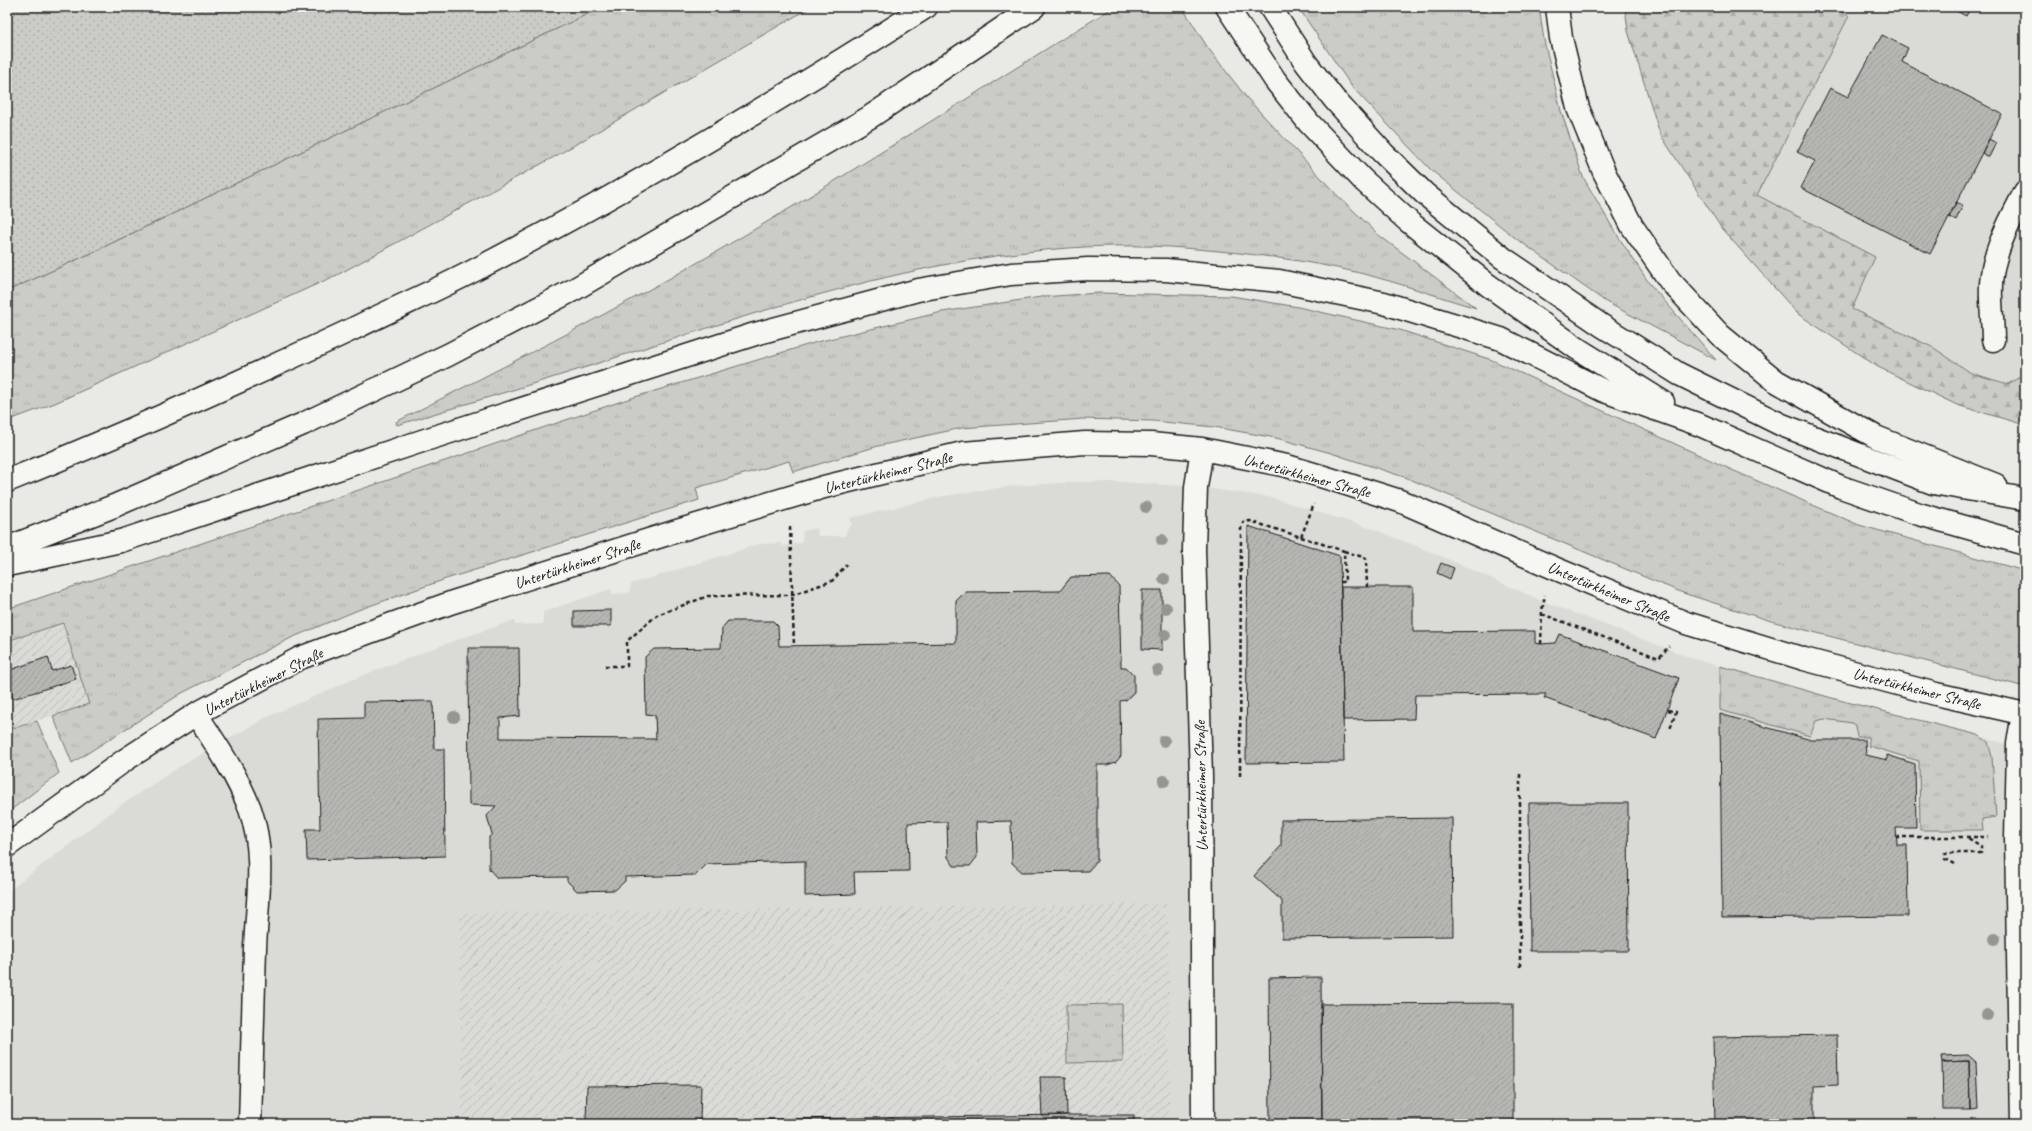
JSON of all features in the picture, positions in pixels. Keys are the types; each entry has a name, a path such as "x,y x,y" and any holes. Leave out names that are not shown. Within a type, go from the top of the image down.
{"main road":[{"path":"7,481 98,445 264,371 476,270 655,171 831,68 926,7"},
{"path":"7,548 114,506 303,424 448,354 575,289 870,117 1034,7"},
{"path":"1227,7 1271,74 1309,123 1363,180 1408,221 1488,285 1578,350 1700,425"},
{"path":"1270,7 1306,63 1334,99 1383,152 1425,194 1503,258 1602,325 1679,374 1782,425 1933,483 2025,498"},
{"path":"1557,7 1561,38 1578,108 1604,172 1632,226 1670,281 1720,335 1776,381 1876,437 2025,498"},
{"path":"1993,340 1991,284 1996,255 2004,232 2025,192"},
{"path":"7,565 120,541 424,440 755,334 918,290 1011,274 1088,269 1166,270 1279,281 1384,303 1501,339 1604,391 1700,425 1841,487 1919,514 2025,544"},
{"name":"Untertürkheimer Straße","path":"7,846 125,760 196,714 300,658 454,602 676,531 824,487 963,453 1085,443 1152,444 1202,449 1287,466 1400,501 1554,568 1694,625 1804,660 1936,694 2024,714 2018,744 2016,838 2023,1035 2021,1124"},
{"name":"Untertürkheimer Straße","path":"1202,449 1196,487 1194,550 1201,776 1203,1124"},
{"path":"196,714 238,783 250,810 257,836 260,865 255,941 250,1124"}],"path":[{"path":"1301,537 1312,510"},
{"path":"1240,776 1241,537 1243,522 1250,521 1366,558 1367,587"},
{"path":"790,523 791,595 794,646"},
{"path":"1341,582 1345,582 1344,551"},
{"path":"605,666 627,666 627,641 657,615 708,596 791,595 832,581 847,564"},
{"path":"1541,644 1542,601"},
{"path":"1542,614 1659,658 1668,649"},
{"path":"1668,710 1676,712 1670,729"},
{"path":"1520,774 1520,966"},
{"path":"1896,837 1988,837"},
{"path":"1954,864 1945,859 1945,853 1981,853 1981,846 1968,837"}],"shaded area":[{"path":"1833,7 2025,7 2025,387 1971,373 1934,348 1851,309 1757,195 1849,16"},
{"path":"1075,482 1124,482 1196,487 1269,497 1373,529 1436,554 1542,601 1697,660 1839,700 1978,735 2025,751 2025,1124 7,1124 7,892 121,805 179,767 267,717 361,676 456,640 515,620 515,625 543,624 543,612 611,589 611,594 630,593 631,584 760,544 782,543 782,546 802,543 803,531 817,528 818,536 845,536 847,529 852,525 850,518 944,496 1013,486"},
{"path":"63,623 89,704 7,730 7,641"},
{"path":"1168,904 1170,1124 462,1124 460,913"}],"green space":[{"path":"7,7 602,7 87,255 7,291"},
{"path":"602,7 811,7 554,157 337,275 55,403 7,421 7,291 87,255"},
{"path":"1114,7 1182,7 1208,48 1246,97 1336,194 1380,236 1476,308 1359,273 1300,261 1256,255 1170,247 1102,246 1035,251 968,260 836,290 771,308 397,425 396,422 593,320 709,256 862,164"},
{"path":"1298,7 1539,7 1544,40 1561,111 1583,177 1614,230 1649,283 1716,360 1606,302 1514,237 1431,170 1352,87"},
{"path":"1625,7 1833,7 1849,16 1757,195 1875,257 1852,309 1934,348 1971,373 2008,384 2025,374 2025,425 1957,405 1878,367 1798,314 1722,229 1660,134 1628,31"},
{"path":"1099,293 1231,296 1298,307 1400,330 1492,360 1732,470 1859,525 2025,571 2025,687 1771,621 1683,593 1407,478 1331,453 1276,438 1214,427 1153,421 1083,419 962,428 878,446 793,472 789,461 696,488 699,500 446,579 358,610 291,638 182,693 72,763 53,716 89,704 63,623 7,641 7,609 628,399 817,342 942,312 1041,297"},
{"path":"1720,666 1839,700 1978,735 1988,742 1992,757 1996,817 1982,819 1983,830 1920,830 1919,761 1869,746 1868,737 1857,737 1855,726 1852,723 1824,719 1816,721 1810,736 1720,710"},
{"path":"37,721 59,773 7,813 7,730"},
{"path":"1122,1004 1123,1062 1067,1063 1066,1005"}],"building":[{"path":"1949,7 1971,7 1966,16"},
{"path":"1882,35 1908,48 1902,62 2002,114 1930,254 1801,188 1815,161 1797,152 1830,88 1848,97"},
{"path":"1989,139 1996,143 1989,157 1982,153"},
{"path":"1956,202 1963,205 1956,220 1949,217"},
{"path":"1248,526 1340,556 1344,762 1246,763"},
{"path":"1441,563 1454,568 1450,579 1437,573"},
{"path":"1110,576 1119,586 1121,667 1126,667 1134,675 1134,692 1126,700 1120,701 1121,756 1116,762 1107,765 1097,765 1097,861 1088,871 1022,872 1012,863 1011,821 976,822 977,857 970,866 954,866 948,857 947,822 908,823 909,871 854,872 855,894 805,896 805,861 707,864 696,875 625,877 625,881 615,890 577,891 567,881 567,877 497,878 489,869 489,837 492,834 487,816 496,806 469,805 468,648 519,648 520,716 500,718 500,738 656,739 655,715 646,714 645,657 654,649 721,648 722,628 728,621 773,621 778,626 779,646 956,643 956,601 965,592 1060,591 1071,577"},
{"path":"1341,587 1413,587 1413,632 1535,631 1535,643 1541,644 1555,643 1559,634 1679,678 1656,739 1544,698 1546,694 1415,695 1414,719 1343,720"},
{"path":"1142,590 1162,590 1162,650 1142,649"},
{"path":"611,610 611,626 574,626 574,611"},
{"path":"48,657 52,671 71,665 76,679 13,699 7,681 7,671"},
{"path":"433,701 434,749 444,749 445,856 307,860 306,829 320,829 318,719 364,718 364,702"},
{"path":"1720,714 1811,740 1865,740 1866,755 1887,760 1887,755 1915,764 1916,828 1896,828 1897,845 1907,845 1908,916 1722,918"},
{"path":"1529,803 1628,803 1629,951 1530,951"},
{"path":"1452,818 1453,936 1282,938 1282,901 1254,876 1281,846 1281,820"},
{"path":"1321,977 1322,1124 1270,1124 1269,978"},
{"path":"1513,1003 1513,1124 1322,1124 1321,1004"},
{"path":"1837,1035 1838,1085 1814,1086 1814,1124 1715,1124 1713,1037"},
{"path":"1968,1055 1976,1062 1978,1109 1970,1110 1969,1061 1942,1062 1941,1056"},
{"path":"1969,1061 1970,1110 1943,1110 1942,1062"},
{"path":"1040,1077 1066,1077 1067,1115 1042,1116"},
{"path":"701,1085 700,1121 586,1122 587,1086"},
{"path":"1134,1115 1134,1124 586,1124 586,1122"}]}
